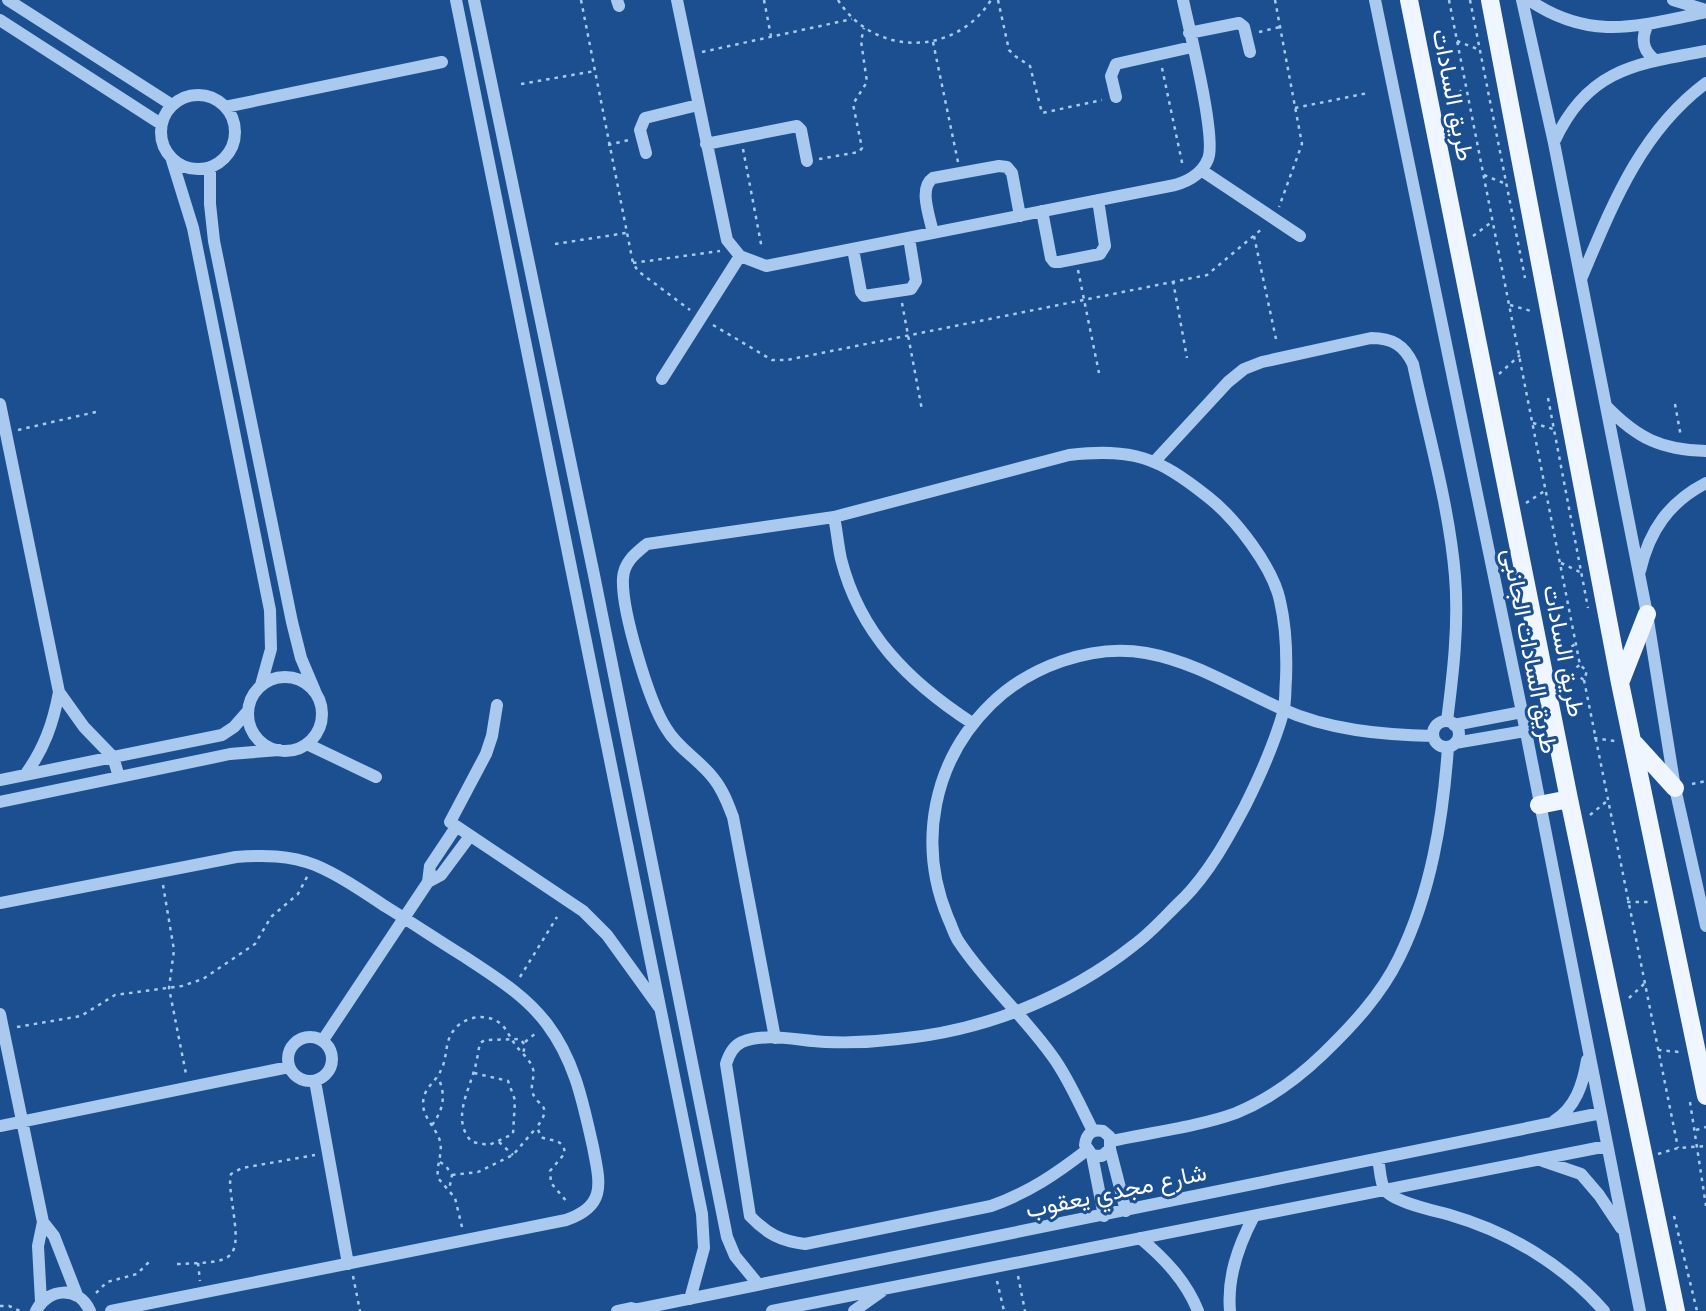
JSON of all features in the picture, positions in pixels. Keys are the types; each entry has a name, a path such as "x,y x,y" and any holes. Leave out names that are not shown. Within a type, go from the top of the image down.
{"main road":[{"name":"طريق السادات","path":"1409,0 1569,799 1676,1311"},
{"name":"طريق السادات","path":"1490,0 1620,683 1624,741 1706,1096"},
{"path":"1620,683 1647,614"},
{"path":"1624,741 1675,788"},
{"path":"1539,806 1569,799"}],"street":[{"path":"8,0 172,106"},
{"path":"456,0 702,1214 704,1248 690,1299"},
{"path":"474,0 594,575 727,1237 735,1256 758,1284"},
{"path":"677,0 724,230 736,253 765,266 1186,182 1201,170 1211,148 1183,0"},
{"name":"طريق السادات الجانبى","path":"1375,0 1522,712 1640,1311"},
{"path":"1522,0 1554,143 1647,614 1675,788 1706,926"},
{"path":"1529,0 1567,21 1591,27 1616,28 1706,11"},
{"path":"1673,0 1706,11"},
{"path":"0,20 161,124"},
{"path":"1189,33 1239,23 1244,27 1250,52"},
{"path":"1648,23 1644,32 1644,48 1655,60"},
{"path":"1116,97 1111,76 1116,64 1192,47"},
{"path":"1554,143 1565,119 1581,98 1601,81 1625,69 1655,60 1706,51"},
{"path":"225,107 442,62"},
{"path":"1581,279 1624,179 1645,145 1671,114 1706,83"},
{"path":"0,780 222,735 240,722 248,711 261,685 271,649 270,610 193,228 171,157 162,142 161,124 172,106 181,99 193,95 205,96 225,107 232,117 235,129 229,152 221,161 210,167 189,168 171,157"},
{"path":"646,153 641,125 645,118 698,105"},
{"path":"706,144 799,127 807,161"},
{"path":"933,233 925,186 933,178 999,166 1007,167 1012,173 1020,216"},
{"path":"0,802 230,754 299,749 315,737 322,719 323,709 296,640 214,241 210,167"},
{"path":"1201,170 1300,236"},
{"path":"1042,211 1052,260 1057,263 1100,254 1105,249 1098,200"},
{"path":"853,249 862,294 869,296 911,289 916,284 909,238"},
{"path":"662,379 701,317 736,253"},
{"path":"1089,1152 1102,1156 1111,1145 1234,1114 1265,1099 1308,1068 1348,1030 1398,959 1418,909 1436,846 1452,745 1459,735 1451,723 1456,614 1451,540 1413,364 1407,352 1397,343 1385,338 1371,338 1253,365 1228,382 1155,461"},
{"path":"0,404 59,692 84,727 114,757 118,777"},
{"path":"1606,406 1622,423 1661,446 1684,451 1706,451"},
{"path":"232,422 251,419"},
{"path":"775,1038 733,817 714,778 681,748 656,711 624,596 623,576 631,557 647,544 834,517 1069,455 1103,451 1132,454 1155,461 1179,473 1219,505 1255,548 1280,599 1287,654 1284,710 1260,776 1228,839 1186,895 1136,944 1077,985 1018,1011 967,1028 919,1037 872,1042 775,1038 751,1040 739,1043 730,1052 726,1064 750,1216 764,1231 783,1241 805,1244 991,1206 1040,1185 1089,1152"},
{"path":"1639,575 1645,550 1656,527 1672,507 1706,483"},
{"path":"834,517 842,560 852,590 877,638 905,672 937,701 972,723"},
{"path":"575,580 594,575"},
{"path":"1093,1131 1054,1059 1018,1011 989,980 958,940 938,893 931,843 937,793 957,746 972,723 1006,689 1048,665 1095,653 1144,652 1191,664 1284,710 1329,724 1377,733 1433,736"},
{"path":"261,685 270,680 289,677 308,684 315,691"},
{"path":"25,775 48,737 59,692"},
{"path":"323,1040 428,882 430,866 453,825 486,754 497,705"},
{"path":"248,711 248,720 256,737 262,743 279,750"},
{"path":"1433,736 1436,725 1522,712"},
{"path":"1433,736 1440,746 1525,730"},
{"path":"307,744 376,777"},
{"path":"453,825 589,916 607,935 661,1010"},
{"path":"428,882 441,875 470,836"},
{"path":"0,904 236,857 275,855 314,865 404,918 513,989 530,1004 555,1037 566,1054 581,1093 600,1184 593,1204 579,1216 111,1311"},
{"path":"1696,875 1706,888"},
{"path":"0,1014 43,1222 38,1246 38,1306"},
{"path":"309,1037 323,1040 332,1052 332,1067 315,1081 303,1080 289,1067 288,1053 296,1042 309,1037"},
{"path":"1548,1124 1564,1114 1573,1104 1584,1077 1588,1049"},
{"path":"0,1126 289,1067"},
{"path":"315,1081 349,1263"},
{"name":"شارع مجدي يعقوب","path":"617,1311 641,1310 1601,1114"},
{"path":"1104,1216 1086,1139 1093,1131 1102,1130 1111,1145 1126,1211"},
{"name":"شارع مجدي يعقوب","path":"772,1311 1607,1146"},
{"path":"1378,1158 1385,1190 1404,1201 1463,1219 1519,1243 1570,1277 1604,1311"},
{"path":"1539,1160 1581,1174 1600,1195 1625,1234"},
{"path":"702,1214 722,1211"},
{"path":"1230,1311 1232,1271 1240,1242 1254,1216"},
{"path":"43,1222 54,1236 76,1293 90,1311"},
{"path":"1140,1238 1164,1258 1183,1281 1198,1311"},
{"path":"854,1311 887,1288"},
{"path":"38,1306 58,1292 76,1293"}],"path":[{"path":"581,0 626,233 638,271 701,317 772,360 787,360 1207,275 1274,219 1302,144 1275,0"},
{"path":"764,0 771,36"},
{"path":"838,0 852,19 864,28 883,38 904,43 947,38 966,27 982,13 991,0"},
{"path":"998,0 1009,50 1030,66 1042,113 1116,97"},
{"path":"1448,0 1580,665 1587,671 1584,680 1594,738 1678,1148"},
{"path":"688,55 852,19"},
{"path":"1246,35 1280,27"},
{"path":"807,161 859,152 862,148 853,104 867,82 861,41 864,28"},
{"path":"933,41 960,173"},
{"path":"1457,41 1480,50"},
{"path":"1159,54 1186,182"},
{"path":"521,84 595,71"},
{"path":"1444,107 1466,86"},
{"path":"1295,108 1368,93"},
{"path":"608,145 642,137"},
{"path":"741,137 765,266"},
{"path":"1484,175 1506,184"},
{"path":"1471,237 1493,221"},
{"path":"555,244 626,233"},
{"path":"1254,236 1276,339"},
{"path":"634,263 736,253"},
{"path":"1076,259 1099,373"},
{"path":"1173,281 1187,358"},
{"path":"900,291 922,410"},
{"path":"1510,305 1531,312"},
{"path":"1499,374 1520,355"},
{"path":"1675,404 1684,451"},
{"path":"6,433 100,411"},
{"path":"1533,423 1553,429"},
{"path":"1526,503 1546,490"},
{"path":"1560,563 1580,572"},
{"path":"1558,657 1576,644"},
{"path":"1580,665 1575,674 1584,680"},
{"path":"1594,738 1624,741"},
{"path":"1590,815 1607,802"},
{"path":"3,1030 81,1016 115,995 169,988 204,979 250,949 271,917 298,894 314,865"},
{"path":"164,888 174,950 169,988 189,1088"},
{"path":"1627,902 1649,902"},
{"path":"513,989 557,917"},
{"path":"1626,1000 1644,984"},
{"path":"452,1175 478,1172 513,1155 544,1115 544,1110 532,1091 533,1068 498,1021 478,1017 458,1025 449,1038 444,1065 423,1100 424,1114 441,1147 438,1178 457,1204 464,1241"},
{"path":"474,1073 504,1079 512,1087 516,1105 513,1132 499,1142 489,1145 472,1142 464,1130 462,1115 482,1041 520,1039 525,1042 523,1054"},
{"path":"1658,1050 1680,1052"},
{"path":"432,1125 439,1116 443,1102 442,1086 438,1077"},
{"path":"537,1127 541,1137 557,1140 564,1147 563,1157 550,1171 551,1183 579,1216"},
{"path":"1695,1130 1706,1128"},
{"path":"499,1142 513,1155"},
{"path":"1658,1154 1678,1148 1706,1146"},
{"path":"177,1264 218,1261 231,1255 236,1249 237,1235 230,1179 235,1171 328,1153"},
{"path":"440,1162 452,1175 449,1190"},
{"path":"76,1293 85,1286 96,1293 108,1281 136,1274 152,1259"},
{"path":"349,1263 359,1311"},
{"path":"1015,1263 1026,1311"},
{"path":"995,1267 1004,1311"},
{"path":"0,1307 9,1306 20,1311"}]}
